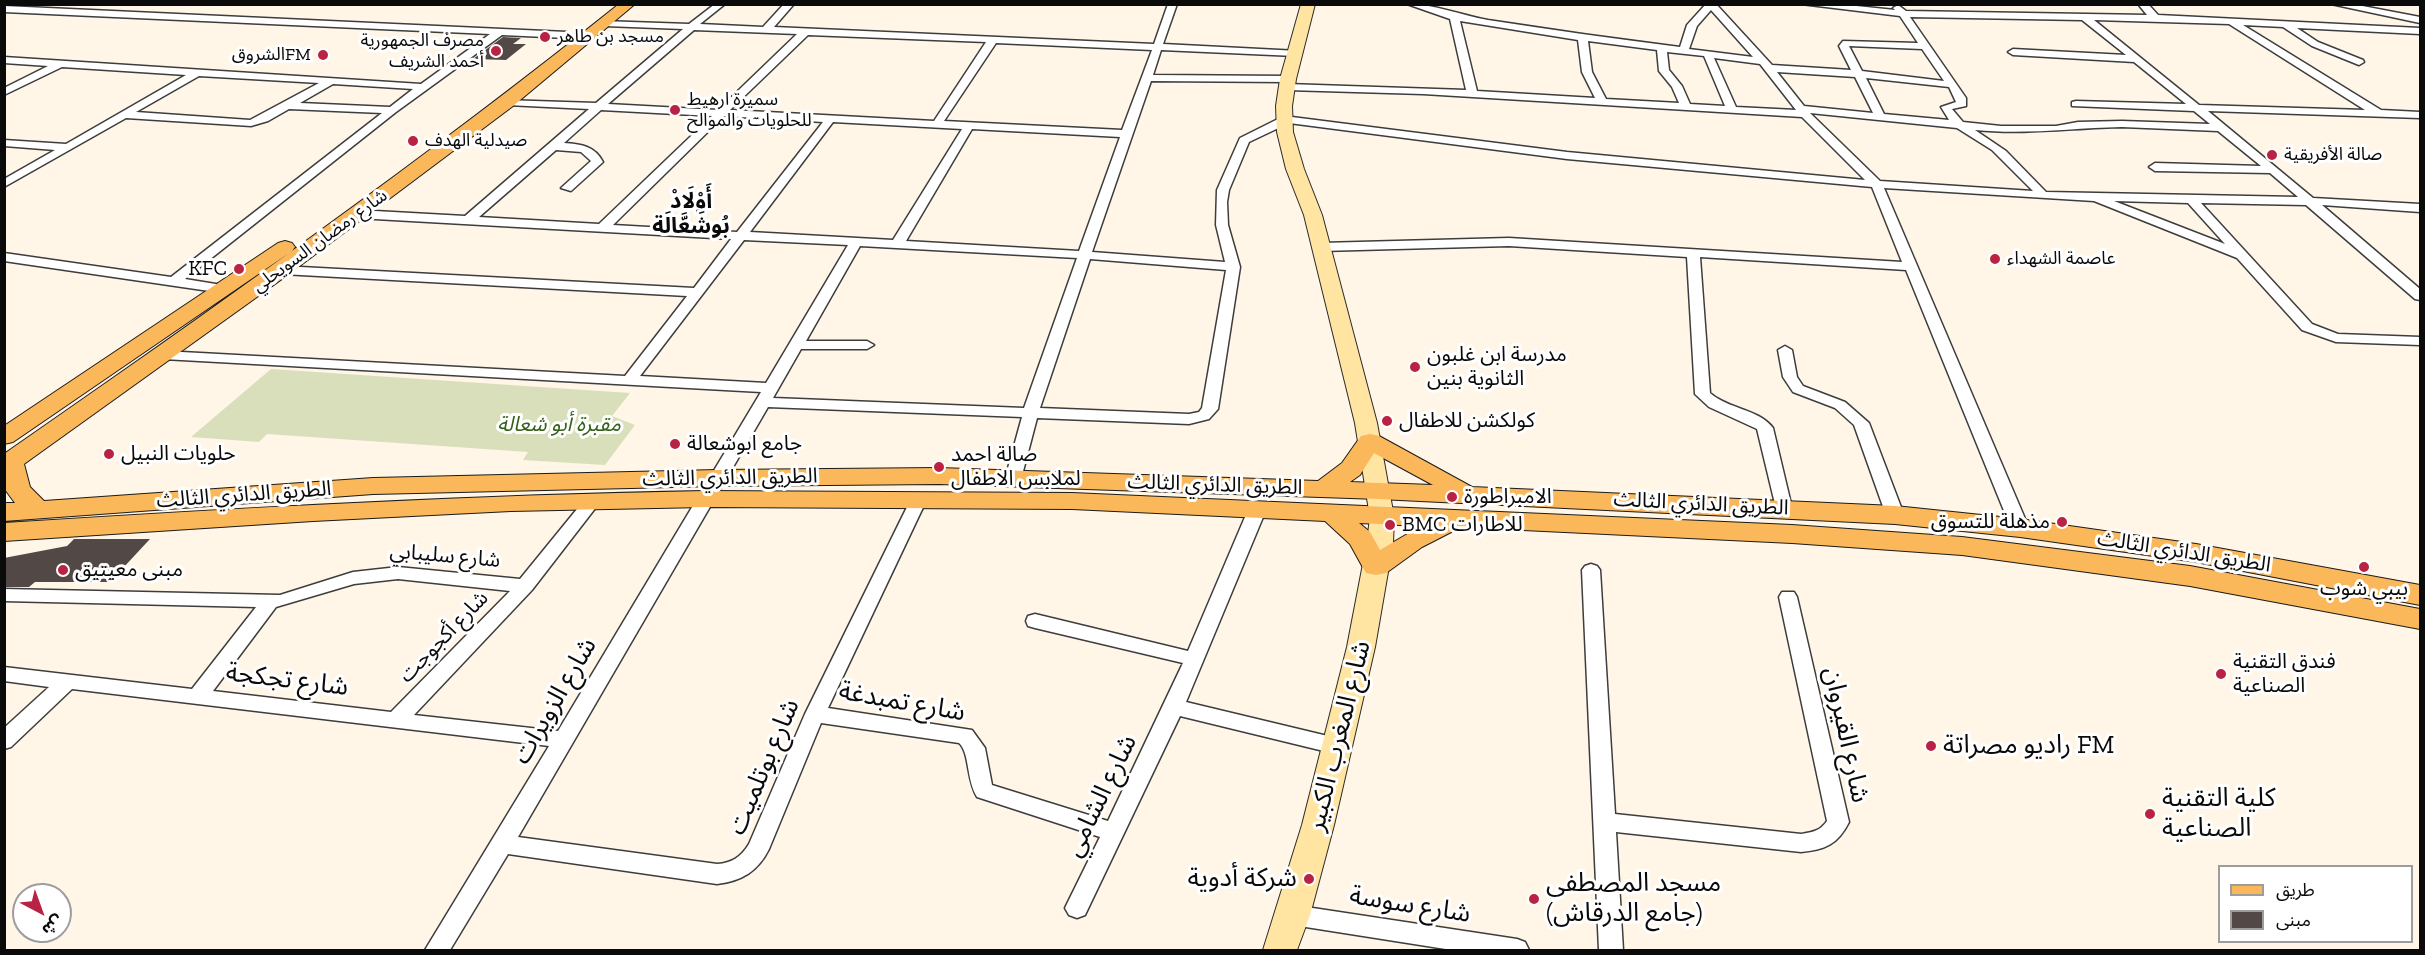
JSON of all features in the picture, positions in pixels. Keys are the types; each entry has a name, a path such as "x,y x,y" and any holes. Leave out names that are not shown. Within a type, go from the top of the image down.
{"main road":[{"name":"شارع رمضان السويحلي","path":"7,455 36,415 222,290 444,134 567,35 628,4"},
{"name":"شارع رمضان السويحلي","path":"7,455 163,355 282,270 507,102 605,14"},
{"path":"4,430 36,415"},
{"path":"1324,489 1351,469 1370,441 1419,470 1469,494"},
{"path":"7,455 11,474 19,492 38,509"},
{"name":"الطريق الدائري الثالث","path":"8,527 417,506 592,502 711,489 939,476 1324,489 1456,520 1792,534 1962,546 2190,576 2421,619"},
{"name":"الطريق الدائري الثالث","path":"8,527 38,509 372,486 711,489 919,499 1072,501 1333,514 1380,504 1469,494 1784,508 1895,515 2020,528 2196,553 2421,595"},
{"path":"1333,514 1368,548 1376,566 1412,541 1456,520"}],"street":[{"path":"468,220 691,27 721,4"},
{"path":"765,31 790,4"},
{"path":"1012,479 1031,411 1173,4"},
{"name":"شارع المغرب الكبير","path":"1280,951 1293,915 1361,647 1376,566 1380,504 1370,441 1313,215 1288,146 1284,121 1287,83 1308,4"},
{"path":"1411,4 1455,17 1583,38 1766,65 1954,85"},
{"path":"1683,52 1692,25 1711,4 1766,65 1803,112 1877,185 2020,528"},
{"path":"1805,4 1903,14 2155,18 2421,31"},
{"path":"1896,4 1954,85 1963,102 1946,107 1962,127 1996,147 2043,195"},
{"path":"2142,4 2155,18"},
{"path":"2335,4 2421,20"},
{"path":"2387,4 2401,17"},
{"path":"4,9 567,35"},
{"path":"605,14 691,27 1295,53"},
{"path":"1455,17 1472,93"},
{"path":"2086,18 2273,170 2421,296"},
{"path":"2231,22 2380,114"},
{"path":"2285,24 2315,44 2359,62"},
{"path":"172,283 393,110 498,33"},
{"path":"602,228 804,33"},
{"path":"1583,38 1587,72 1602,102"},
{"path":"937,124 992,41"},
{"path":"1880,116 1856,74 1844,46 1846,43 1925,46"},
{"path":"1662,49 1664,71 1677,86 1686,108"},
{"path":"2013,52 2138,59"},
{"path":"1708,55 1733,111"},
{"path":"4,60 424,87"},
{"path":"4,92 61,63"},
{"path":"4,184 199,71"},
{"path":"1148,78 1472,93 1733,111 1880,116 1962,127 2056,129 2078,125 2122,124 2222,128"},
{"path":"125,115 247,124 260,121 331,81"},
{"path":"507,102 970,124 1126,134"},
{"path":"2076,104 2421,115"},
{"path":"288,105 393,110"},
{"path":"629,381 831,118"},
{"path":"163,355 629,381 769,395 1031,411 1189,419 1204,416 1210,409 1233,267 1222,225 1223,190 1244,140 1284,121 1487,146 1877,185 2043,195 2369,203 2421,208"},
{"path":"897,245 970,124"},
{"path":"4,143 67,147"},
{"path":"553,146 585,149 596,156 597,162 567,188"},
{"path":"2155,167 2273,170"},
{"path":"2089,196 2242,256"},
{"path":"2190,198 2300,321 2316,331 2336,338 2421,342"},
{"path":"357,214 855,244 1085,255 1233,267"},
{"path":"1321,248 1509,242 1910,266"},
{"name":"شارع الزويرات","path":"437,951 503,844 711,489 769,395 855,244"},
{"path":"1693,256 1702,393 1714,404 1761,423 1765,428 1784,508"},
{"path":"4,257 222,290"},
{"path":"282,270 696,292"},
{"path":"797,345 867,345"},
{"path":"1785,350 1790,377 1798,389 1840,405 1861,423 1895,515"},
{"name":"شارع بوتلميت","path":"503,844 717,874 733,872 747,864 758,849 815,714 919,499"},
{"name":"شارع أكجوجت","path":"396,720 450,668 526,586 592,502"},
{"name":"شارع الشامي","path":"1077,908 1174,707 1257,510"},
{"path":"1591,570 1611,951"},
{"name":"شارع سليبابي","path":"4,595 271,602 287,600 353,578 376,574 416,573 526,586"},
{"name":"شارع القيروان","path":"1604,822 1801,843 1831,836 1838,822 1788,597"},
{"path":"198,696 271,602"},
{"path":"1035,621 1194,659"},
{"name":"شارع تجكجة","path":"4,674 563,740"},
{"path":"4,741 69,680"},
{"path":"1174,707 1336,746"},
{"name":"شارع تمبدغة","path":"815,714 965,736 977,748 978,779 985,792 1113,832"},
{"name":"شارع سوسة","path":"1293,915 1439,944 1517,951"}],"green space":[{"name":"مقبرة أبو شعالة","path":"271,369 630,393 612,416 635,425 605,465 523,460 528,452 267,434 259,442 191,437"}],"building":[{"name":"مصرف الجمهورية أحمد الشريف","path":"503,37 521,38 513,44 526,44 506,60 473,59"},
{"name":"مبنى معيتيق","path":"74,539 150,539 110,582 35,582 29,587 4,587 4,558 67,546"}],"place":[{"name":"مسجد بن طاهر","path":"545,37"},
{"name":"مصرف الجمهورية أحمد الشريف","path":"496,51"},
{"name":"الشروقFM","path":"323,55"},
{"name":"سميرة ارهيط للحلويات والموالح","path":"675,110"},
{"name":"صيدلية الهدف","path":"413,141"},
{"name":"صالة الأفريقية","path":"2272,155"},
{"name":"عاصمة الشهداء","path":"1995,259"},
{"name":"KFC","path":"239,269"},
{"name":"مدرسة ابن غلبون الثانوية بنين","path":"1415,367"},
{"name":"كولكشن للاطفال","path":"1387,421"},
{"name":"جامع ابوشعالة","path":"675,444"},
{"name":"حلويات النبيل","path":"109,454"},
{"name":"صالة احمد لملابس الاطفال","path":"939,467"},
{"name":"الامبراطورة","path":"1452,497"},
{"name":"مذهلة للتسوق","path":"2062,522"},
{"name":"BMC للاطارات","path":"1390,525"},
{"name":"بيبي شوب","path":"2364,567"},
{"name":"مبنى معيتيق","path":"63,570"},
{"name":"فندق التقنية الصناعية","path":"2221,674"},
{"name":"راديو مصراتة FM","path":"1931,746"},
{"name":"كلية التقنية الصناعية","path":"2150,814"},
{"name":"شركة أدوية","path":"1309,879"},
{"name":"مسجد المصطفى (جامع الدرقاش)","path":"1534,899"}],"district":[{"name":"أَوْلَادْ بُوشَعَّالَة","path":"691,214"}]}
